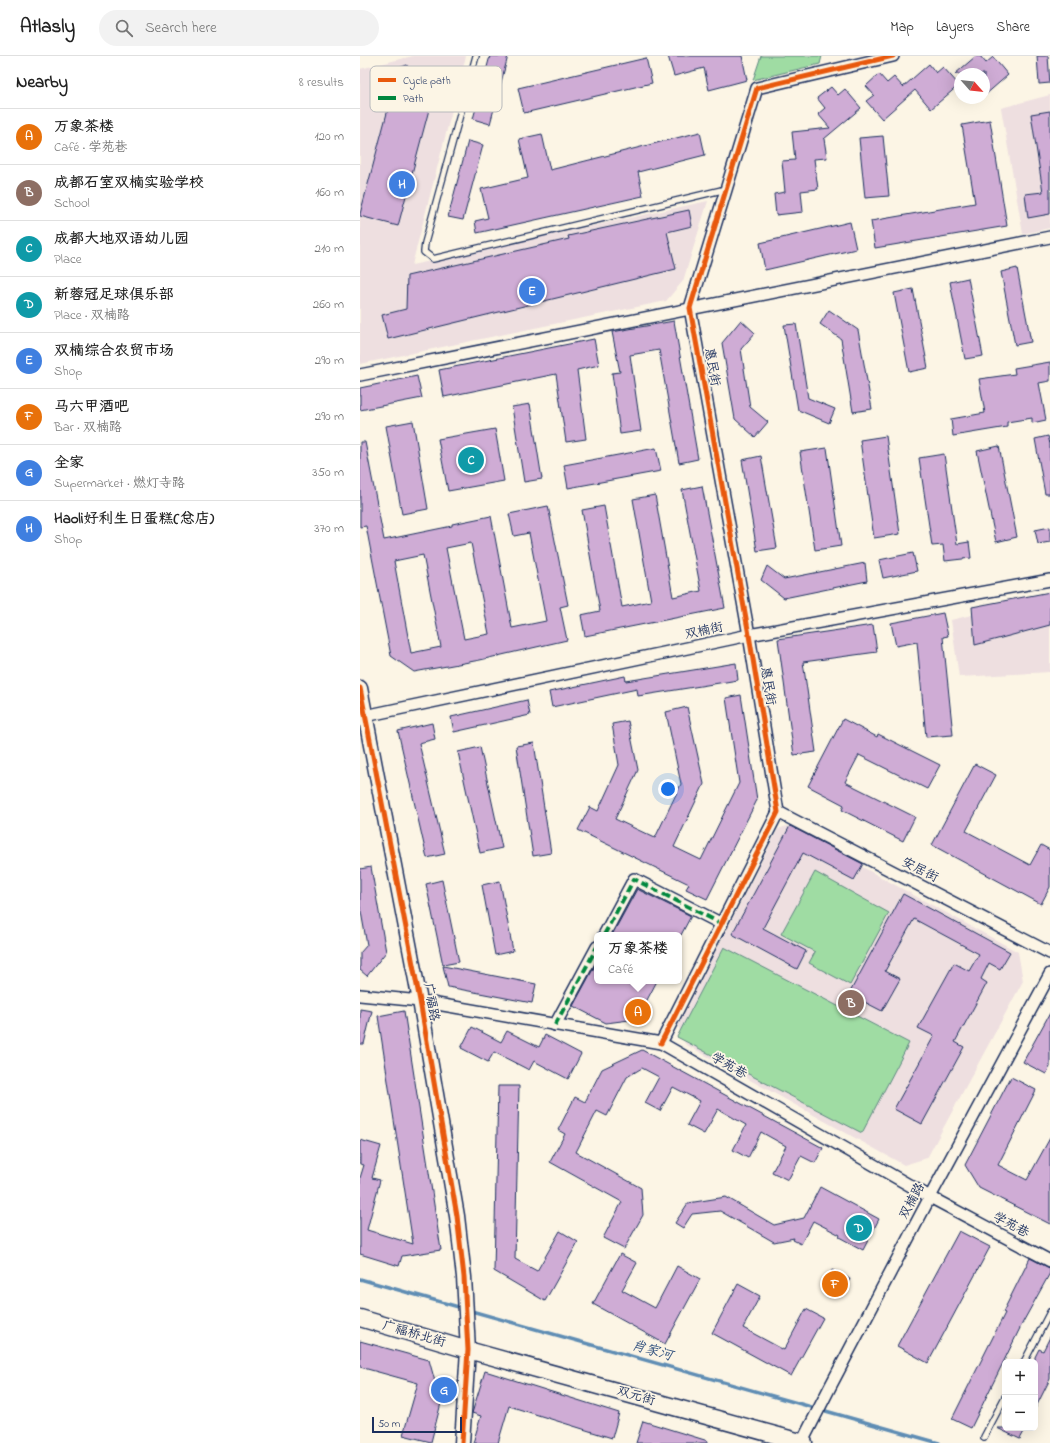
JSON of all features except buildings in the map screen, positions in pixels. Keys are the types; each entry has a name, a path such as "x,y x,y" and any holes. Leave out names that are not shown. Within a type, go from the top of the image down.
{"main road":[{"name":"广福桥北街","path":"360,1318 468,1350"},
{"name":"双元街","path":"468,1350 803,1443"}],"street":[{"path":"690,308 757,88 893,56"},
{"path":"360,376 690,308 1050,237"},
{"name":"惠民街","path":"690,308 749,635 778,812"},
{"name":"双楠街","path":"362,717 749,635 1050,580"},
{"name":"广福路","path":"360,688 362,717 420,1002 457,1216 464,1277 468,1350 462,1443"},
{"path":"661,1044 778,812"},
{"name":"安居街","path":"778,812 1050,953"},
{"path":"606,932 634,879 722,924"},
{"path":"555,1025 594,953"},
{"name":"双楠路","path":"803,1443 812,1421 1050,974"},
{"name":"学苑巷","path":"360,995 420,1002 661,1044 930,1197 1050,1261"}],"lane":[{"path":"473,66 476,56"},
{"path":"461,112 425,243 424,252 433,259 726,189"},
{"path":"1026,1359 1050,1312"},
{"path":"984,1437 1002,1403"}],"shaded area":[{"path":"413,56 466,56 463,66 372,66"},
{"path":"370,67 370,112 452,112 412,265 708,201 683,281 666,301 360,364 360,69"},
{"path":"1050,95 1050,228 1023,234 1001,108"},
{"path":"1050,596 1050,672 959,677 951,620"},
{"path":"787,826 1018,952 1023,981 927,1158 904,1165 685,1044 678,1026 778,829"}],"green space":[{"path":"761,56 822,56 820,64 753,80"},
{"path":"815,872 889,913 850,985 809,963 815,952 781,934"},
{"path":"724,947 909,1043 862,1133 677,1037"}],"waterway":[{"name":"肖家河","path":"360,1279 462,1308"},
{"name":"肖家河","path":"468,1310 939,1443"}],"marked path":[{"path":"606,932 634,879 722,924"},
{"path":"555,1025 594,953"}],"cycle path":[{"path":"661,1043 778,812 749,635 690,308 757,88 893,56"},
{"path":"360,688 420,1001 457,1216 464,1277 468,1350 462,1443"}],"place":[{"name":"Haoli好利生日蛋糕(总店)","path":"402,184"},
{"name":"双楠综合农贸市场","path":"532,291"},
{"name":"成都大地双语幼儿园","path":"471,460"},
{"name":"成都石室双楠实验学校","path":"851,1003"},
{"name":"万象茶楼","path":"638,1012"},
{"name":"新蓉冠足球俱乐部","path":"859,1228"},
{"name":"马六甲酒吧","path":"835,1284"},
{"name":"全家","path":"444,1390"}]}
